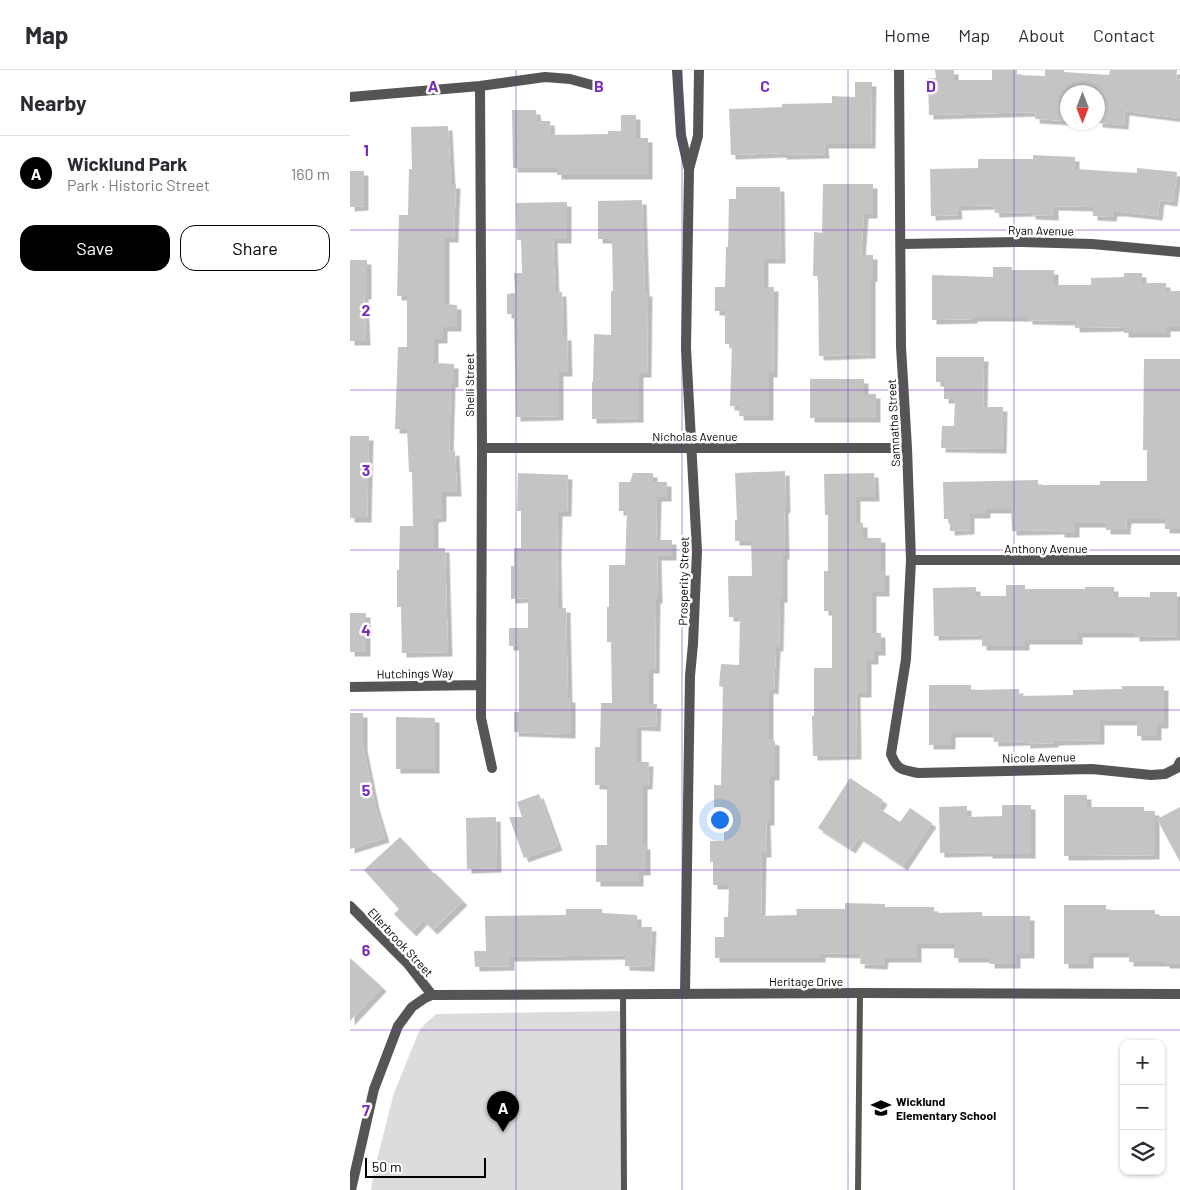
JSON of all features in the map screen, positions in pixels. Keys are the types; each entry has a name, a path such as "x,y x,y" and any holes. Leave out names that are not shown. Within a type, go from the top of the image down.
{"street":[{"name":"Prosperity Street","path":"678,70 681,135 689,170 686,348 697,551 690,676 685,994"},
{"name":"Prosperity Street","path":"689,170 698,136 699,70"},
{"name":"Samnatha Street","path":"900,70 901,347 908,448 911,560 906,659 891,754 894,764 901,769"},
{"path":"350,97 480,86 545,77 570,79 592,85"},
{"name":"Shelli Street","path":"480,86 481,718 492,768"},
{"name":"Ryan Avenue","path":"901,244 1022,242 1092,244 1180,252"},
{"name":"Nicholas Avenue","path":"482,448 908,448"},
{"name":"Anthony Avenue","path":"911,560 1180,560"},
{"name":"Hutchings Way","path":"350,686 481,685"},
{"name":"Nicole Avenue","path":"901,769 918,773 1092,769 1151,775 1165,774 1178,765"},
{"name":"Ellerbrook Street","path":"350,906 408,964 432,996"},
{"name":"Heritage Drive","path":"432,996 860,993 1180,994"},
{"path":"351,1190 374,1089 398,1026 412,1007 424,998 432,996"}],"lane":[{"path":"858,1190 860,993"},
{"path":"623,995 624,1190"}],"shaded area":[{"path":"621,1011 622,1190 371,1190 394,1093 420,1029 436,1014"}],"building":[{"path":"935,70 954,70 954,80 992,80 992,70 1017,70 1017,75 1045,76 1045,70 1109,75 1110,70 1177,70 1176,79 1180,80 1180,118 1125,111 1124,125 1105,124 1105,85 1060,85 1060,121 1035,119 1036,112 929,115 928,78 936,78"},
{"path":"855,82 872,82 871,144 824,144 825,154 731,155 729,109 782,107 782,104 832,103 832,96 855,97"},
{"path":"512,110 536,110 537,121 550,121 551,135 608,134 608,131 621,131 621,115 636,115 636,138 648,138 648,175 557,175 557,168 513,168"},
{"path":"448,126 451,184 456,184 454,238 445,238 445,304 457,305 457,327 443,327 443,339 434,339 434,363 454,364 454,383 451,383 449,452 455,451 457,492 442,492 442,517 434,518 434,548 445,548 448,652 402,653 401,607 397,607 400,526 413,526 412,472 409,472 407,429 395,429 398,347 407,347 407,296 397,296 399,215 408,215 409,169 412,169 411,127"},
{"path":"1033,155 1075,157 1075,169 1137,173 1137,168 1177,172 1173,202 1160,200 1158,216 1113,212 1112,217 1093,216 1093,207 1054,206 1054,216 1031,215 1031,212 995,213 994,205 957,206 958,215 931,216 930,169 978,168 978,159 1033,159"},
{"path":"350,171 364,171 364,206 350,207"},
{"path":"823,184 873,184 873,214 864,214 861,255 873,255 873,277 871,277 871,354 819,356 818,276 813,276 814,232 822,233"},
{"path":"736,187 780,187 781,259 764,259 764,287 774,287 773,373 769,373 769,416 739,416 739,406 730,406 732,344 725,344 725,311 715,311 715,287 725,287 729,199 736,199"},
{"path":"642,200 645,292 648,292 647,373 639,373 639,418 592,419 594,334 611,335 611,291 613,291 612,239 598,239 598,201"},
{"path":"567,202 567,239 553,239 555,292 562,292 563,336 567,336 568,372 559,372 559,416 516,417 514,314 507,314 507,294 515,293 514,273 522,273 521,240 517,240 516,203"},
{"path":"350,260 367,260 367,295 364,295 366,341 350,341"},
{"path":"993,267 1012,267 1012,270 1054,270 1054,285 1091,285 1091,278 1124,277 1124,273 1142,273 1142,283 1166,283 1166,291 1180,291 1180,327 1166,327 1166,333 1124,333 1124,327 1075,328 1075,321 1028,320 1028,317 973,317 973,319 932,320 932,275 993,277"},
{"path":"936,357 984,357 983,407 1003,407 1002,449 941,448 942,426 954,426 955,399 944,399 944,382 936,382"},
{"path":"1144,359 1180,359 1180,529 1165,529 1165,519 1127,519 1126,530 1106,530 1106,523 1075,523 1075,533 1060,533 1060,530 1012,531 1011,509 986,509 986,514 970,514 970,530 950,531 950,519 944,519 943,482 1038,480 1038,485 1100,485 1100,481 1147,481 1147,450 1143,450"},
{"path":"810,379 864,379 864,394 876,394 876,418 810,418"},
{"path":"350,436 369,436 367,518 350,518"},
{"path":"785,471 786,508 784,509 785,555 783,555 783,598 780,598 779,647 776,647 774,690 769,689 769,740 775,741 775,776 770,776 770,821 766,821 767,853 762,853 761,916 797,915 796,909 845,909 845,903 885,904 885,907 934,907 934,913 982,912 982,916 1030,916 1030,954 1016,954 1016,964 990,964 990,958 954,958 954,944 917,944 917,958 884,958 883,965 860,964 861,954 821,953 821,958 715,958 715,937 724,937 724,917 728,917 729,885 713,885 713,862 710,862 710,841 724,841 724,807 714,807 714,785 721,785 723,687 719,686 721,664 739,665 740,617 729,617 728,576 752,576 751,541 735,541 735,520 737,520 735,473"},
{"path":"518,473 568,475 567,512 558,512 557,557 558,608 566,608 568,698 571,698 571,734 514,732 514,712 519,712 519,646 509,646 509,628 528,628 528,598 511,599 511,566 514,566 514,548 521,548 521,511 517,511"},
{"path":"633,473 653,473 653,482 667,482 667,497 657,497 656,540 672,540 672,556 657,556 658,599 656,599 655,669 649,669 649,704 657,704 656,727 637,726 637,762 649,762 648,785 643,785 643,845 646,845 646,871 639,871 639,882 596,882 596,845 607,845 607,785 595,785 595,747 600,747 601,703 612,703 611,642 607,642 609,565 625,565 627,511 619,511 619,482 630,482"},
{"path":"874,473 875,497 856,497 856,523 863,523 863,538 881,538 881,571 885,571 885,592 872,592 872,633 881,633 881,651 874,651 874,660 867,660 867,693 856,693 857,755 813,756 814,668 832,668 832,611 824,611 824,571 828,571 828,515 825,515 824,474"},
{"path":"1006,585 1025,585 1025,589 1114,587 1114,597 1150,597 1150,592 1177,592 1177,636 1135,637 1135,633 1078,633 1078,640 1025,640 1025,646 982,646 982,635 934,636 933,588 976,587 976,596 1006,596"},
{"path":"350,613 366,613 366,652 350,652"},
{"path":"929,685 971,685 971,690 1019,689 1019,696 1073,695 1073,690 1122,689 1122,686 1164,686 1164,724 1157,724 1157,736 1137,736 1137,721 1100,721 1100,740 1026,744 1026,741 994,742 993,733 951,733 951,745 929,745"},
{"path":"350,713 363,713 363,746 375,805 385,838 350,849"},
{"path":"396,717 435,718 435,769 396,769"},
{"path":"850,778 883,800 878,808 900,822 910,808 932,823 903,866 859,837 851,849 818,828"},
{"path":"539,794 558,846 524,858 509,817 522,817 517,802"},
{"path":"1064,795 1087,795 1087,807 1144,807 1144,811 1155,811 1155,855 1064,856"},
{"path":"1002,805 1031,805 1031,854 988,854 988,852 940,853 939,807 967,806 967,817 1002,816"},
{"path":"1180,807 1180,862 1157,819"},
{"path":"496,817 497,868 467,869 466,818"},
{"path":"400,837 434,874 463,901 433,930 423,920 412,932 394,914 399,909 364,870"},
{"path":"1064,905 1106,905 1106,910 1155,910 1155,916 1180,916 1180,964 1129,962 1129,953 1089,953 1089,964 1064,964"},
{"path":"566,909 602,909 602,913 637,915 637,927 652,927 650,967 625,966 625,955 510,957 510,966 475,967 474,951 486,951 485,916 566,915"},
{"path":"350,958 382,987 350,1021"}],"place":[{"name":"Wicklund Elementary School","path":"881,1108"},
{"name":"Wicklund Park","path":"503,1132"}]}
